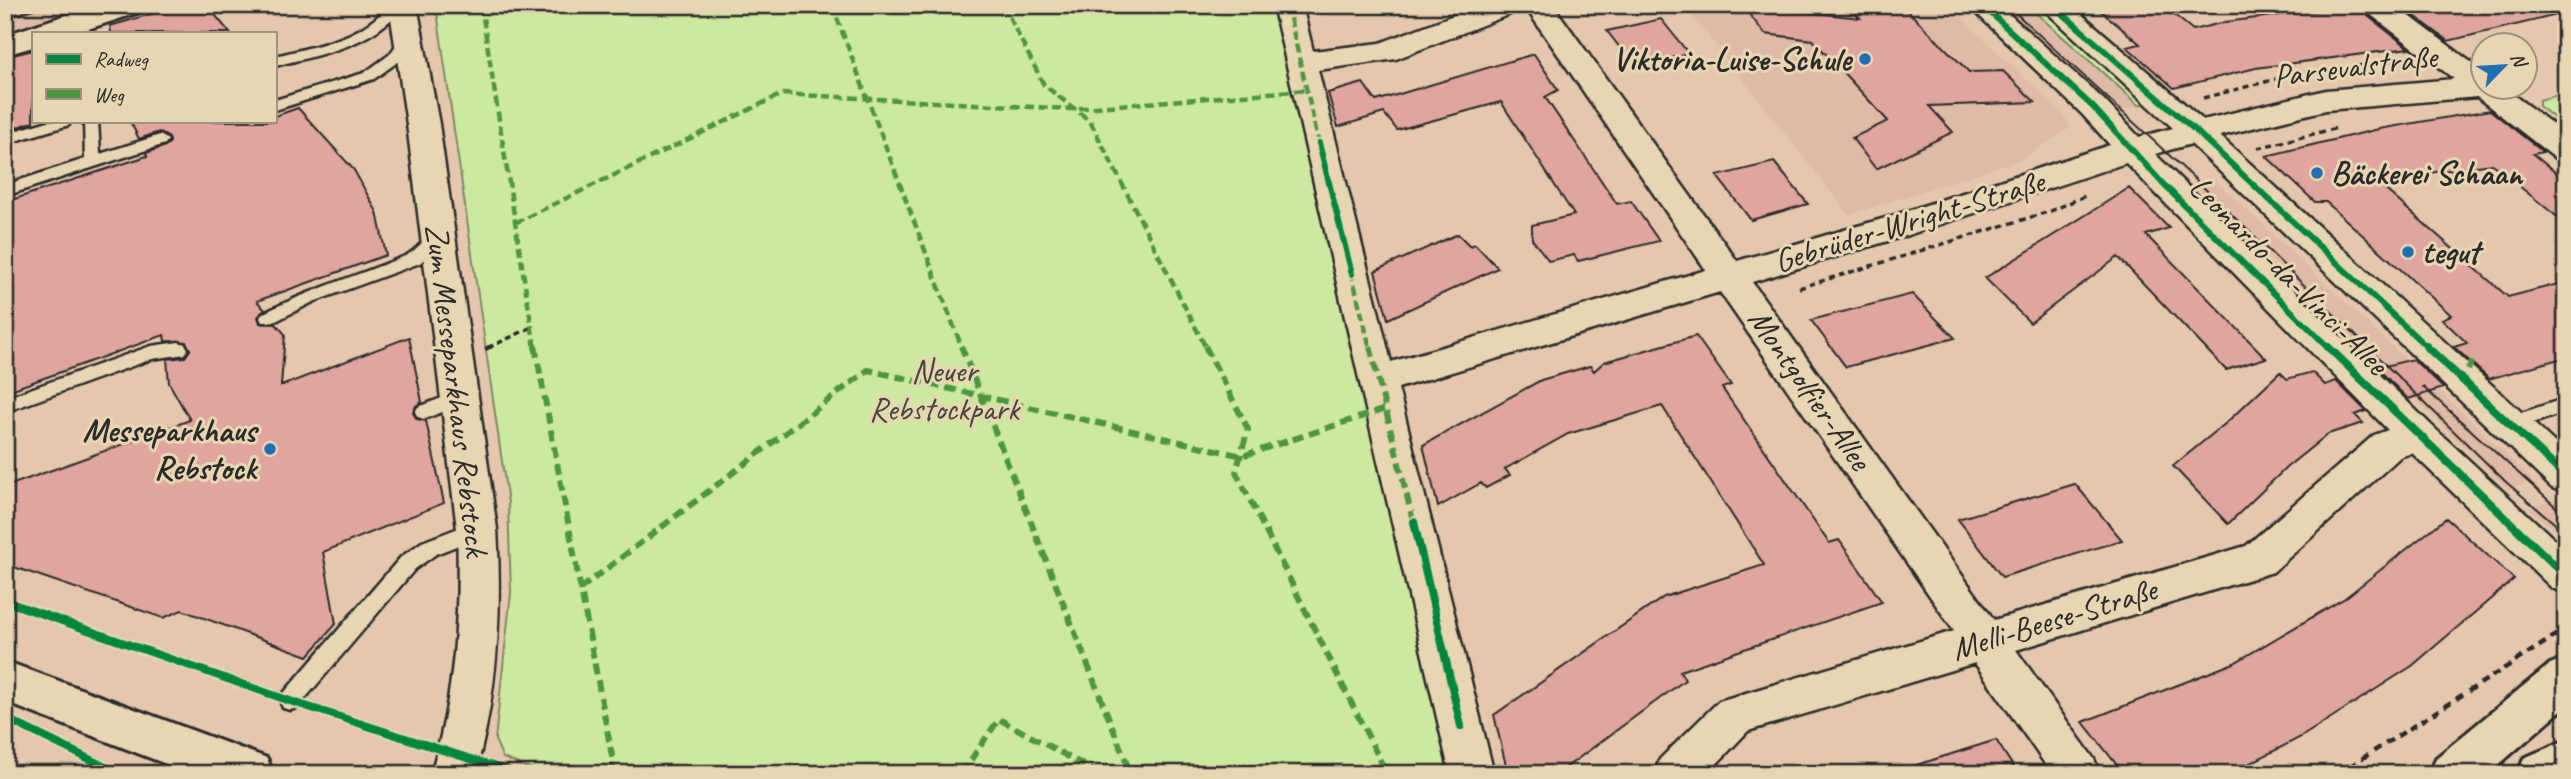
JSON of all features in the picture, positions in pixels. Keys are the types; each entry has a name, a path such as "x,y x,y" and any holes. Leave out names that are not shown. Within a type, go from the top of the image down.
{"main road":[{"path":"48,32 129,5"},
{"path":"5,45 32,37"},
{"path":"2453,774 2566,678"},
{"path":"5,681 250,774"},
{"path":"2541,774 2566,762"}],"street":[{"path":"1287,5 1414,522 1472,774"},
{"path":"1300,62 1385,52 1508,5"},
{"name":"Montgolfier-Allee","path":"1538,5 1740,289 2078,774"},
{"name":"Leonardo-da-Vinci-Allee","path":"1982,5 2092,107 2131,150 2417,436 2566,576"},
{"name":"Leonardo-da-Vinci-Allee","path":"2053,5 2197,132 2566,477"},
{"path":"2376,5 2470,78"},
{"name":"Zum Messeparkhaus Rebstock","path":"402,16 423,124 477,529 480,576 478,649 467,722 453,774"},
{"name":"Parsevalstraße","path":"2197,132 2326,100 2470,88"},
{"path":"2502,102 2566,150"},
{"name":"Gebrüder-Wright-Straße","path":"1378,380 1740,289 1899,226 2131,150 2197,132"},
{"name":"Melli-Beese-Straße","path":"1676,774 1734,715 2259,560 2387,446 2417,436"}],"lane":[{"path":"5,14 33,5"},
{"path":"276,61 368,32 402,16"},
{"path":"276,105 369,76 394,58 402,16"},
{"path":"5,139 61,122"},
{"path":"91,122 93,163"},
{"path":"5,191 160,140"},
{"path":"268,318 307,298 414,259 439,236"},
{"path":"5,405 151,353 179,349"},
{"path":"424,412 458,381"},
{"path":"2509,424 2566,405"},
{"path":"290,701 408,564 429,548 477,529"}],"path":[{"path":"2237,169 2264,161 2253,149 2346,125"},
{"path":"1740,289 2051,211 2097,191"},
{"path":"458,381 532,327"},
{"path":"2338,774 2566,629"}],"shaded area":[{"path":"5,5 89,5 5,31"},
{"name":"Viktoria-Luise-Schule","path":"1684,5 1948,5 2061,112 2071,127 2024,158 1849,215"},
{"path":"2002,5 2027,5 2139,105 2117,112"},
{"path":"2217,182 2533,480 2509,490 2197,187"},
{"path":"2555,499 2566,507 2566,538 2528,508"}],"green space":[{"name":"Neuer Rebstockpark","path":"436,5 1276,5 1451,774 544,774 503,758 495,740 511,593 508,503"},
{"path":"2027,5 2039,5 2148,102 2139,105"},
{"path":"2566,93 2566,127 2539,106 2540,100"}],"building":[{"path":"182,5 207,5 229,32 111,32 110,26"},
{"path":"1742,5 1860,18 1848,5 1902,5 1969,72 2003,71 2035,102 1929,106 1953,132 1876,169 1852,138 1888,121 1813,40 1765,34"},
{"path":"2094,5 2162,5 2193,30 2225,22 2360,5 2364,13 2409,48 2256,68 2174,88 2127,47 2140,44"},
{"path":"2400,5 2555,5 2557,15 2486,32 2470,32 2470,36 2448,41"},
{"path":"1661,19 1689,54 1634,66 1607,31"},
{"path":"32,50 33,122 5,131 5,57"},
{"path":"1534,54 1558,90 1545,97 1617,204 1631,201 1659,241 1578,261 1574,255 1549,261 1532,239 1532,225 1574,215 1501,102 1397,130 1384,113 1338,127 1328,93 1363,83 1376,101"},
{"path":"298,108 354,170 377,212 386,255 257,301 265,310 258,317 260,323 276,324 285,334 281,386 409,337 422,402 416,406 413,413 417,419 426,421 444,503 323,552 336,624 308,656 182,610 163,618 5,564 5,487 190,420 169,383 167,359 185,357 190,350 186,342 165,341 164,335 5,392 5,202 147,156 146,153 170,142 169,138 159,132 139,139 130,122 276,122 276,116"},
{"path":"2490,110 2543,152 2533,154 2566,181 2566,224 2492,164 2428,173 2379,184 2508,297 2566,282 2566,357 2489,379 2454,347 2467,343 2442,319 2451,315 2326,202 2315,202 2266,156 2379,129"},
{"path":"1774,162 1808,204 1751,220 1717,176"},
{"path":"2129,188 2169,228 2146,235 2266,358 2226,370 2118,257 2030,323 1985,278"},
{"path":"1458,234 1470,246 1475,244 1498,268 1388,319 1375,271"},
{"path":"1912,294 1955,338 1846,367 1811,320"},
{"path":"1696,336 1731,385 1722,388 1829,543 1839,540 1882,602 1680,671 1685,680 1557,774 1508,774 1494,715 1664,597 1764,565 1662,406 1568,434 1505,469 1510,475 1486,488 1481,483 1438,507 1423,445 1541,380 1590,366 1594,371 1604,362"},
{"path":"2413,359 2443,388 2408,399 2377,368"},
{"path":"2280,372 2287,379 2312,372 2325,385 2336,381 2366,411 2355,415 2363,423 2328,434 2287,467 2228,524 2173,466 2226,423"},
{"path":"2075,484 2122,540 2002,577 1958,519"},
{"path":"2446,518 2514,579 2412,666 2301,737 2229,774 2124,774 2083,722 2234,663 2345,598"},
{"path":"1996,740 2018,774 1908,774 1907,768"}],"tram line":[{"path":"2007,5 2197,181 2506,482 2566,533"},
{"path":"2423,387 2566,516"}],"marked path":[{"path":"481,5 529,313 612,756 613,774"},
{"path":"832,5 980,395 1131,774"},
{"path":"1003,5 1044,85 1090,121 1248,429 1236,472 1387,774"},
{"path":"1287,5 1320,148"},
{"path":"515,223 782,94 1071,109 1306,90"},
{"path":"1351,271 1415,529"},
{"path":"2468,370 2472,361"},
{"path":"580,589 868,370 1242,456 1385,409"},
{"path":"961,774 999,719 1100,774"}],"cycle path":[{"path":"1982,5 2093,107 2164,185 2418,436 2566,576"},
{"path":"2053,5 2197,132 2566,477"},
{"path":"1319,143 1352,274"},
{"path":"1414,522 1461,726"},
{"path":"5,601 290,701 517,774"},
{"path":"5,718 120,774"}],"place":[{"name":"Viktoria-Luise-Schule","path":"1865,59"},
{"name":"Bäckerei Schaan","path":"2317,173"},
{"name":"tegut","path":"2408,252"},
{"name":"Messeparkhaus Rebstock","path":"270,449"}]}
